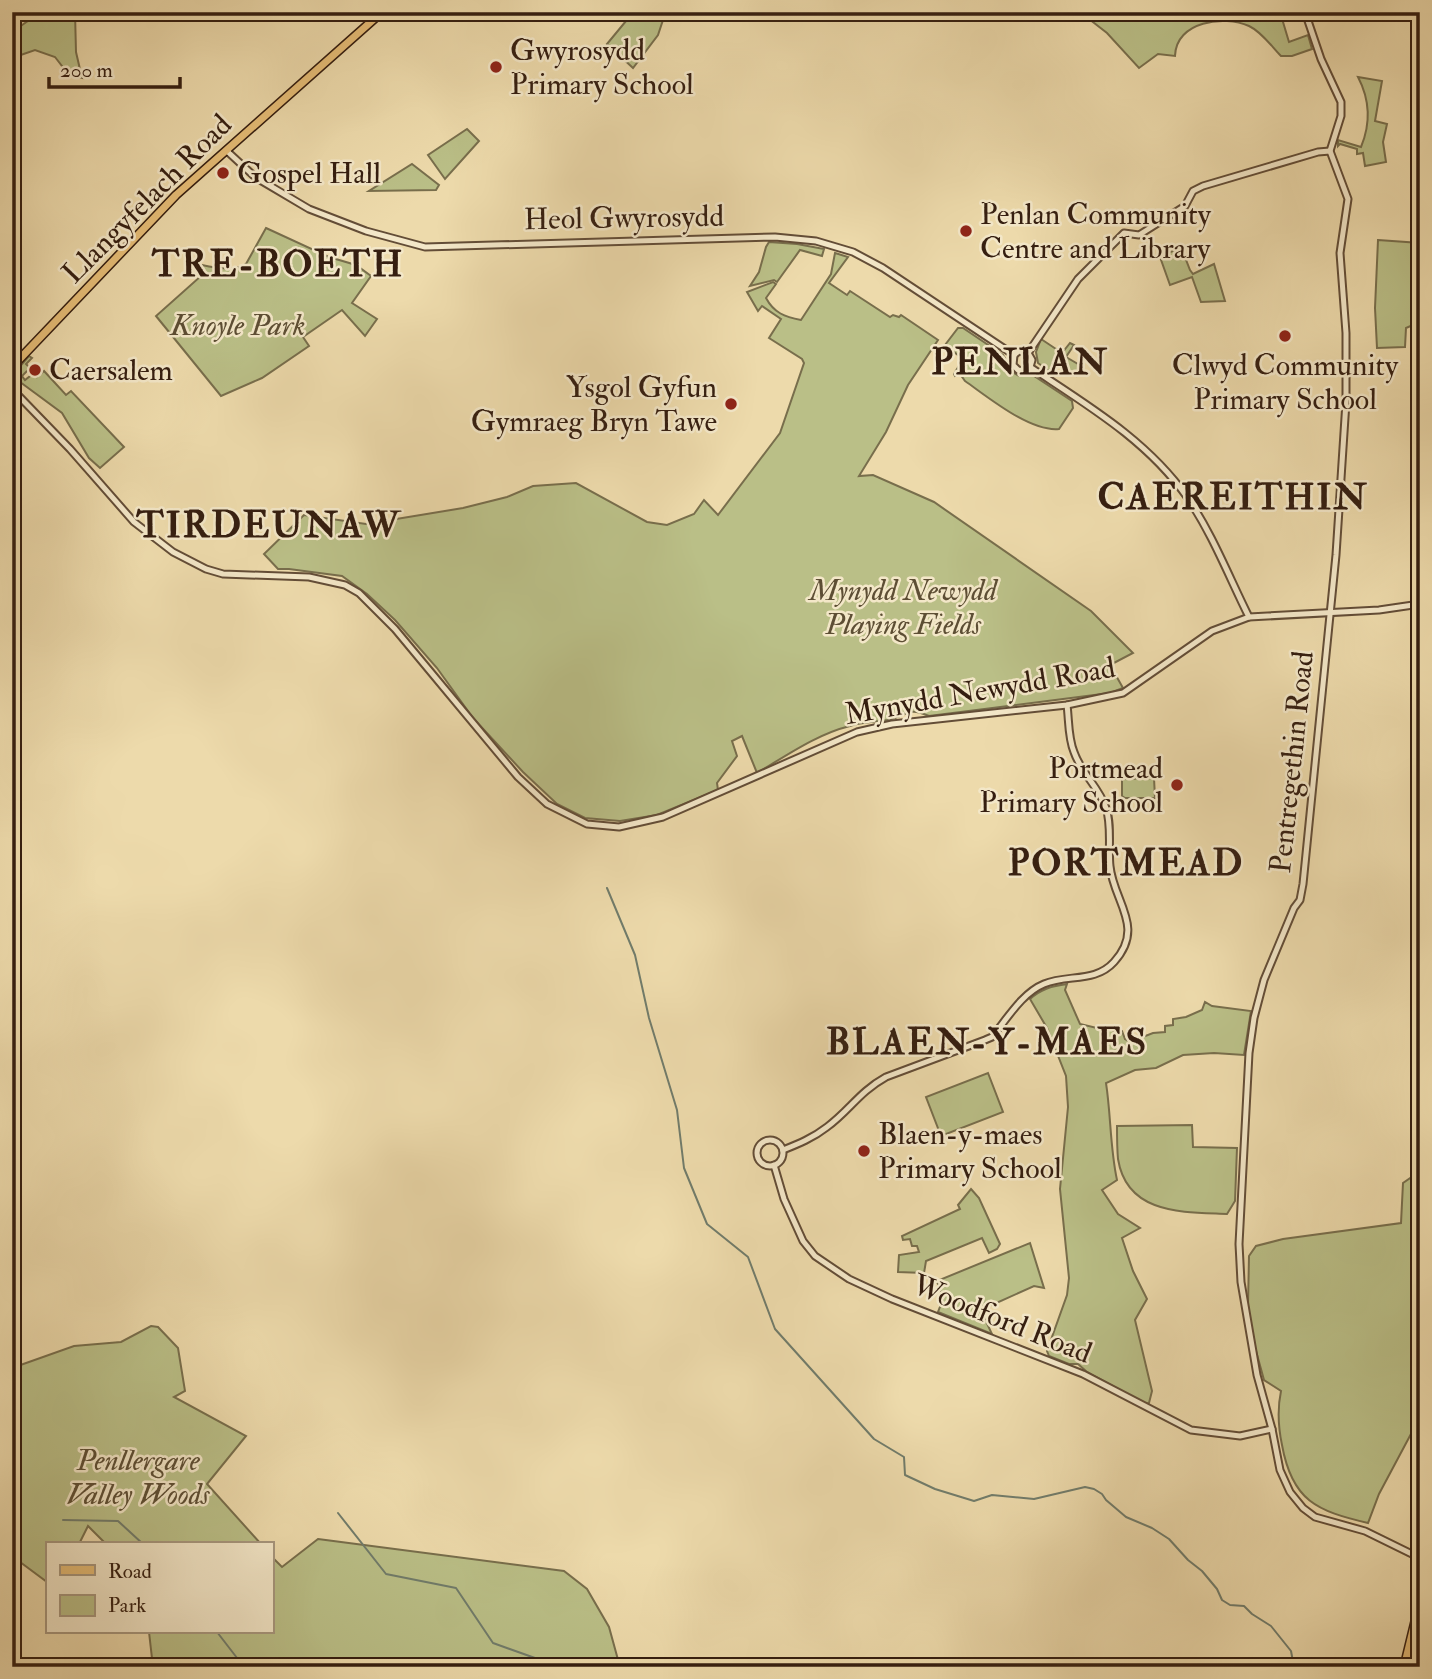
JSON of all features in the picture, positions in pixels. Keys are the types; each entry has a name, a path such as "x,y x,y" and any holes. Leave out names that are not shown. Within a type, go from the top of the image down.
{"main road":[{"name":"Llangyfelach Road","path":"12,367 176,195 221,154 228,152 233,144 382,12"},
{"path":"1404,1667 1420,1601"},
{"path":"1410,1667 1420,1629"}],"street":[{"path":"1028,353 1078,279 1124,233 1139,235 1185,206 1193,191 1203,186 1330,151 1341,116 1341,102 1321,59 1305,12"},
{"name":"Pentregethin Road","path":"1330,151 1348,199 1339,253 1346,333 1346,402 1330,612 1303,884 1300,900 1294,908 1264,980 1254,1018 1249,1053 1238,1244 1241,1282 1257,1374 1285,1485 1303,1508 1315,1517 1365,1531 1418,1556"},
{"name":"Heol Gwyrosydd","path":"228,152 255,177 309,209 366,231 425,247 731,237 775,237 825,243 853,252 883,268 1014,355"},
{"path":"1019,351 1028,353 1032,360 1030,367 1024,371 1018,370 1013,365 1014,355 1019,351"},
{"path":"1030,367 1115,423 1175,482 1196,511 1249,617"},
{"name":"Mynydd Newydd Road","path":"12,389 70,449 128,516 161,545 186,560 223,574 329,580 359,593 395,629 518,777 547,804 587,824 619,827 663,817 857,732 892,724 1067,705 1123,693 1212,631 1249,617 1390,609 1420,604"},
{"path":"774,1165 781,1159 783,1150 814,1137 828,1127 871,1086 894,1074 992,1037 1032,991 1051,982 1091,976 1104,971 1124,947 1128,928 1125,908 1110,871 1107,810 1074,754 1067,705"},
{"name":"Woodford Road","path":"783,1150 778,1143 770,1140 759,1147 757,1154 761,1162 774,1165 784,1199 803,1241 815,1256 849,1279 892,1299 1083,1374 1191,1430 1240,1436 1272,1429"}],"green space":[{"path":"41,12 75,12 76,52 82,78 69,75 55,57 35,50 12,58 12,32"},
{"path":"630,12 670,12 663,20 658,35 633,68 607,44 631,15"},
{"path":"1080,12 1280,12 1289,42 1308,35 1312,49 1292,56 1281,56 1249,26 1215,21 1192,28 1183,35 1177,44 1175,56 1158,54 1139,68 1107,33"},
{"path":"1358,77 1382,81 1375,121 1387,124 1383,142 1386,162 1365,166 1363,153 1357,154 1357,149 1340,144 1338,146 1338,140 1361,147 1364,138 1368,112"},
{"path":"467,129 479,141 445,179 428,155"},
{"path":"412,164 439,185 436,190 369,191"},
{"name":"Knoyle Park","path":"266,228 329,257 356,265 371,276 352,303 377,319 365,336 342,310 303,337 309,346 262,378 221,396 156,316 201,276 199,269 202,265 231,268 246,264"},
{"path":"1378,240 1420,243 1420,322 1406,328 1405,347 1377,348 1375,308"},
{"path":"769,242 824,249 822,256 800,250 777,282 774,280 750,286 759,272"},
{"path":"1181,247 1193,274 1214,264 1225,301 1201,302 1192,277 1170,285 1160,257"},
{"name":"Mynydd Newydd Playing Fields","path":"835,253 848,257 829,283 847,295 850,291 890,317 901,315 938,340 908,385 886,432 859,476 873,475 934,502 1091,611 1133,653 1110,665 1123,688 1110,693 929,716 911,712 888,720 855,725 814,740 757,773 742,736 732,741 737,756 717,783 718,790 657,815 620,821 585,818 557,804 523,772 473,718 437,668 395,620 367,594 342,576 278,569 264,554 304,515 366,524 463,508 507,497 533,486 576,483 647,522 667,525 694,514 704,500 718,515 780,433 804,363 769,338 781,319 762,306 758,311 747,292 773,282 776,284 766,298 769,303 781,314 801,320 831,274"},
{"path":"958,328 963,328 1003,355 1014,373 1019,376 1031,374 1072,401 1073,408 1059,429 1035,425 1023,419 997,404 965,381 960,374 955,376 963,359 945,345"},
{"path":"1041,339 1062,353 1070,343 1074,345 1066,357 1083,367 1076,376 1059,364 1061,361 1058,359 1049,371 1038,363 1036,352"},
{"path":"29,356 32,358 26,364 30,368 22,376 25,380 34,373 37,377 44,371 66,395 71,391 124,447 100,468 89,458 62,413 16,379 15,372"},
{"path":"1154,778 1155,798 1122,796 1122,779"},
{"path":"1067,984 1065,990 1080,1024 1101,1029 1110,1027 1114,1032 1122,1031 1125,1039 1130,1042 1153,1033 1165,1032 1165,1026 1173,1025 1173,1019 1202,1010 1205,1002 1212,1006 1251,1011 1244,1055 1183,1055 1156,1068 1135,1070 1106,1083 1117,1180 1102,1190 1118,1214 1140,1228 1122,1238 1133,1271 1147,1299 1135,1320 1152,1391 1149,1403 1145,1404 1087,1372 1078,1364 1069,1364 1049,1356 1047,1351 1067,1295 1069,1278 1060,1189 1068,1107 1066,1076 1047,1028 1030,999 1047,988"},
{"path":"988,1073 1003,1112 941,1136 926,1097"},
{"path":"1192,1125 1193,1147 1237,1148 1235,1201 1227,1214 1160,1207 1133,1191 1124,1177 1118,1159 1117,1126"},
{"path":"1420,1164 1420,1417 1379,1494 1368,1523 1321,1508 1300,1491 1292,1479 1286,1464 1280,1431 1281,1391 1264,1380 1253,1340 1248,1306 1249,1256 1256,1246 1283,1239 1401,1223 1403,1183 1413,1176"},
{"path":"971,1189 979,1198 1000,1244 997,1249 989,1253 982,1238 926,1261 924,1273 898,1272 899,1255 919,1252 917,1246 912,1246 910,1239 903,1240 902,1236 960,1209 958,1205"},
{"path":"1030,1243 1044,1288 1034,1286 992,1305 989,1301 985,1303 985,1309 981,1311 992,1334 938,1312 943,1299 937,1281"},
{"name":"Penllergare Valley Woods","path":"151,1326 158,1327 178,1348 185,1391 174,1397 246,1436 207,1484 259,1542 104,1542 88,1526 80,1542 46,1542 46,1581 12,1556 12,1368 74,1346 121,1342"},
{"name":"Penllergare Valley Woods","path":"318,1539 564,1571 587,1589 609,1627 620,1667 153,1667 149,1634 273,1634 273,1558 282,1567"}],"waterway":[{"path":"607,888 635,955 649,1018 677,1110 684,1168 707,1224 748,1257 775,1329 874,1439 904,1457 905,1475 935,1489 974,1501 992,1495 1034,1499 1085,1487 1094,1489 1126,1517 1169,1539 1202,1571 1217,1589 1222,1600 1230,1605 1244,1606 1271,1626 1291,1651 1294,1667"},
{"path":"338,1513 386,1574 456,1588 493,1643 549,1663 550,1667"},
{"path":"63,1520 118,1521 141,1542"},
{"path":"219,1634 244,1667"}],"place":[{"name":"Gwyrosydd Primary School","path":"496,67"},
{"name":"Gospel Hall","path":"223,173"},
{"name":"Penlan Community Centre and Library","path":"966,231"},
{"name":"Clwyd Community Primary School","path":"1285,336"},
{"name":"Caersalem","path":"35,370"},
{"name":"Ysgol Gyfun Gymraeg Bryn Tawe","path":"731,404"},
{"name":"Portmead Primary School","path":"1177,785"},
{"name":"Blaen-y-maes Primary School","path":"864,1151"}],"district":[{"name":"TRE-BOETH","path":"278,264"},
{"name":"PENLAN","path":"1020,362"},
{"name":"CAEREITHIN","path":"1233,497"},
{"name":"TIRDEUNAW","path":"269,525"},
{"name":"PORTMEAD","path":"1126,863"},
{"name":"BLAEN-Y-MAES","path":"987,1042"}]}
